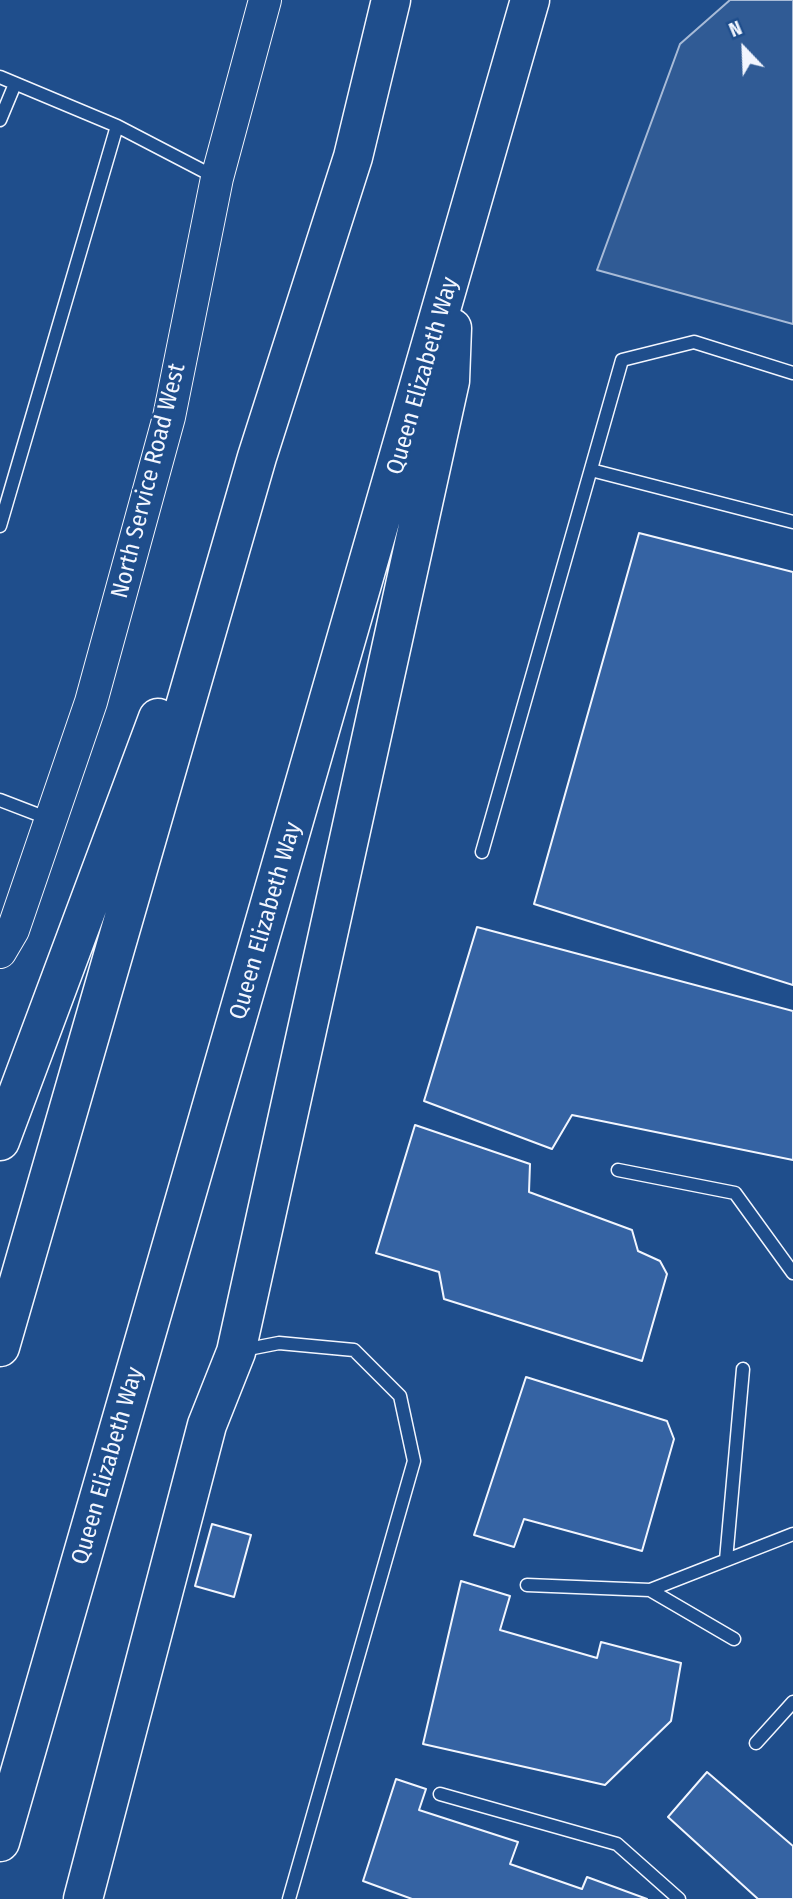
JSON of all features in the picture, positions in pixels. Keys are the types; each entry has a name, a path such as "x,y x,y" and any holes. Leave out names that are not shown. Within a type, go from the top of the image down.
{"highway":[{"path":"0,1347 257,457 353,157 391,0"},
{"name":"Queen Elizabeth Way","path":"0,1842 530,0"},
{"path":"83,1899 207,1425 236,1352 450,381 456,260"},
{"path":"0,1141 257,457"}],"street":[{"name":"North Service Road West","path":"0,952 13,930 91,702 169,417 217,178 265,0"}],"lane":[{"path":"0,77 117,126 217,178"},
{"path":"0,120 15,84"},
{"path":"0,526 117,126"},
{"path":"482,852 622,360 694,342 793,373"},
{"path":"591,470 793,522"},
{"path":"0,800 52,820"},
{"path":"618,1170 735,1193 793,1273"},
{"path":"236,1352 279,1343 354,1350 400,1396 414,1461 289,1899"},
{"path":"726,1560 743,1370"},
{"path":"527,1584 650,1590 793,1534"},
{"path":"650,1590 734,1639"},
{"path":"756,1743 793,1702"},
{"path":"440,1794 617,1843 679,1899"}],"shaded area":[{"path":"730,0 793,0 793,324 597,270 680,44"}],"building":[{"path":"639,533 793,572 793,985 534,904"},
{"path":"477,927 793,1011 793,1160 572,1115 552,1149 424,1101"},
{"path":"415,1125 530,1164 529,1192 632,1230 638,1251 660,1261 667,1274 642,1361 444,1299 439,1272 376,1253"},
{"path":"526,1377 667,1421 674,1439 642,1551 524,1519 514,1547 474,1535"},
{"path":"212,1524 251,1535 234,1597 195,1586"},
{"path":"461,1581 510,1596 500,1630 597,1658 601,1642 681,1663 671,1721 605,1785 423,1744"},
{"path":"707,1772 793,1846 793,1899 758,1899 668,1817"},
{"path":"396,1779 426,1789 419,1810 518,1842 510,1864 582,1889 587,1877 647,1899 412,1899 363,1881"}]}
